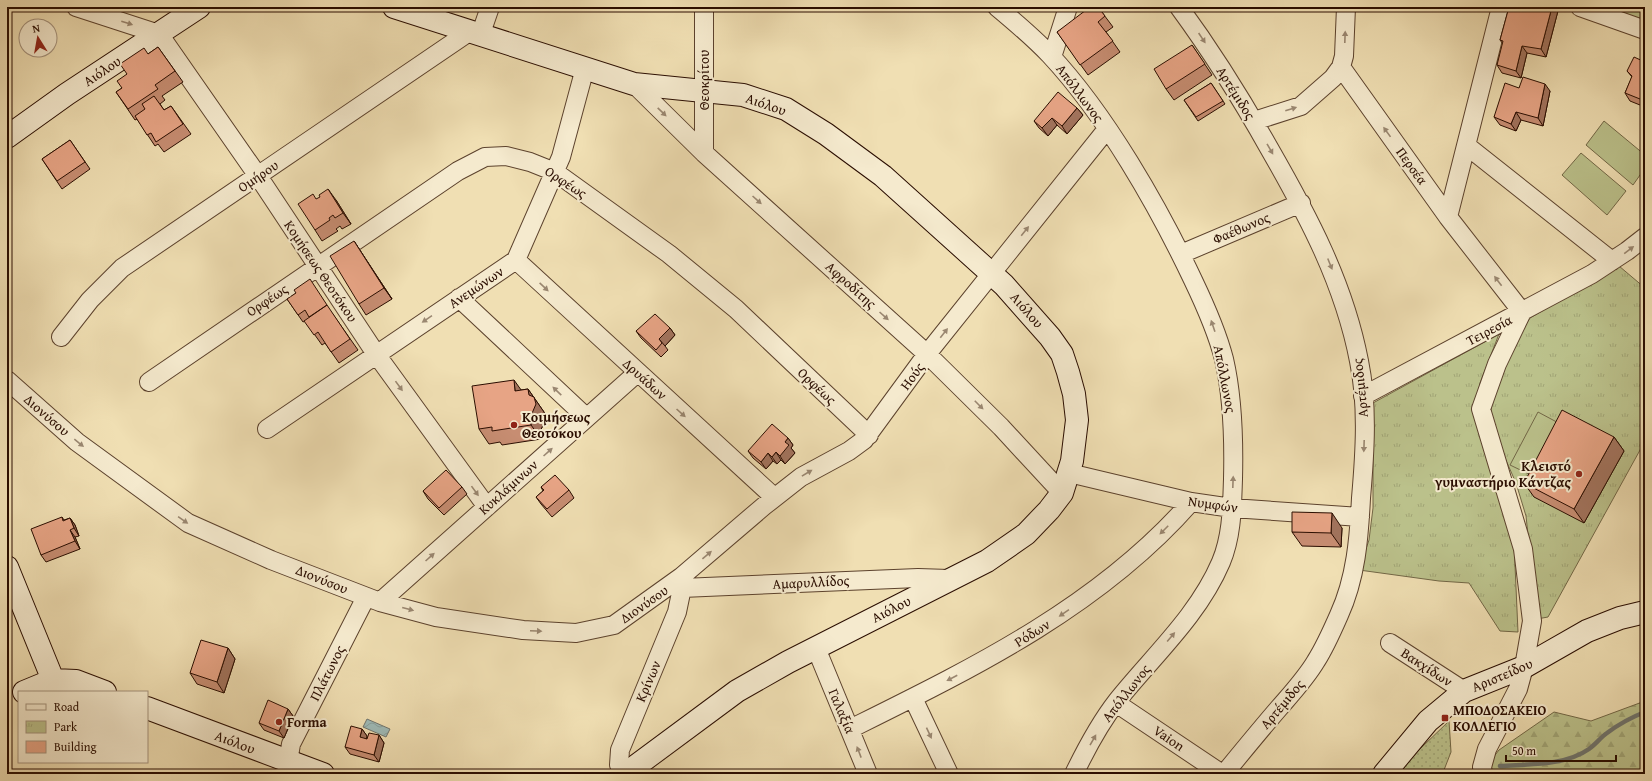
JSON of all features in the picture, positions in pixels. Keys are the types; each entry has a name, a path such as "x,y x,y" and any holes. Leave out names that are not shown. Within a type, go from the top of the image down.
{"street":[{"path":"76,7 159,34"},
{"name":"Αιόλου","path":"7,137 199,7"},
{"name":"Αιόλου","path":"394,7 634,84 743,95 786,109 826,134 883,176 991,273 1044,329 1060,351 1066,363 1074,394 1077,420 1075,447 1065,482 1042,519 1017,541 987,561 816,648 737,691 625,774"},
{"path":"475,34 490,7"},
{"name":"Θεοκρίτου","path":"704,7 704,153"},
{"name":"Απόλλωνος","path":"997,7 1032,37 1052,57 1107,129 1140,181 1181,254 1207,310 1224,358 1232,404 1234,449 1232,508 1228,540 1212,581 1199,602 1179,628 1116,703 1103,722 1074,774"},
{"path":"1052,57 1068,7"},
{"name":"Αρτέμιδος","path":"1179,7 1201,36 1254,121 1301,203 1328,259 1345,305 1359,362 1364,396 1364,437 1360,517 1353,576 1348,594 1316,660 1306,676 1223,774"},
{"path":"1254,121 1301,106 1333,78 1341,68 1344,56 1346,7"},
{"path":"1448,217 1468,146 1502,7"},
{"path":"1580,7 1645,30"},
{"name":"Κομήσεως Θεοτόκου","path":"159,34 258,176 376,354 487,506"},
{"name":"Ομήρου","path":"61,336 90,300 113,275 258,176 475,34"},
{"name":"Ανεμώνων","path":"267,429 516,260 561,158 585,68"},
{"name":"Περσέα","path":"1341,68 1448,217 1522,312"},
{"name":"Αφροδίτης","path":"634,84 704,153 927,354 1001,427 1065,482"},
{"name":"Ηούς","path":"680,584 774,497 801,477 849,451 869,435 927,354 1107,129"},
{"path":"1468,146 1612,261"},
{"name":"Ορφέως","path":"149,382 472,162 485,157 506,156 530,162 555,172 669,254 736,309 869,435"},
{"name":"Φαέθωνος","path":"1181,254 1301,203"},
{"name":"Tειρεσία","path":"1364,396 1522,312 1612,261 1645,237"},
{"name":"Δρυάδων","path":"516,260 637,373 774,497"},
{"path":"459,298 586,418"},
{"path":"1483,774 1482,767 1486,749 1518,688 1524,668 1532,621 1524,549 1481,409 1497,364 1522,312"},
{"name":"Κυκλάμινων","path":"373,599 487,506 637,373"},
{"name":"Διονύσου","path":"7,380 77,442 193,526 271,560 373,599 436,617 523,630 576,633 614,625 680,584"},
{"name":"Νυμφών","path":"1065,482 1232,508 1360,517"},
{"name":"Ρόδων","path":"850,729 913,698 1013,645 1075,605 1147,546 1191,502"},
{"path":"7,567 53,680"},
{"name":"Αμαρυλλίδος","path":"680,584 918,578 949,579"},
{"name":"Κρίνων","path":"625,774 619,765 620,750 677,612 680,584"},
{"name":"Πλάτωνος","path":"289,768 291,744 373,599"},
{"name":"Αριστείδου","path":"1384,774 1428,722 1464,691 1524,668 1587,631 1620,618 1645,612"},
{"name":"Βακχίδων","path":"1390,643 1464,691"},
{"name":"Γαλαξία","path":"816,648 868,774"},
{"path":"26,691 53,680 76,681 102,691"},
{"path":"7,699 18,694"},
{"path":"913,698 949,774"},
{"name":"Vaion","path":"1116,703 1223,774"},
{"name":"Αιόλου","path":"148,708 289,768 323,774"}],"green space":[{"path":"1605,7 1645,7 1645,21"},
{"path":"1604,121 1645,155 1645,168 1633,185 1586,145"},
{"path":"1581,153 1626,191 1607,215 1562,175"},
{"path":"1619,266 1645,288 1645,441 1548,617 1537,619 1526,516 1516,483 1497,440 1491,414 1492,390 1508,351 1530,318"},
{"path":"1499,334 1480,383 1478,395 1514,543 1518,632 1500,631 1469,583 1439,581 1359,570 1369,540 1373,508 1373,403"},
{"path":"1538,412 1566,427 1537,478 1510,465"},
{"path":"1645,701 1645,774 1480,774 1499,750 1554,712 1591,721"},
{"path":"1449,721 1451,752 1444,770 1445,774 1394,774"}],"water":[{"path":"367,719 390,729 386,737 363,727"}],"building":[{"path":"1090,7 1098,7 1105,16 1098,22 1113,41 1080,65 1057,32"},
{"path":"1509,7 1552,7 1541,49 1522,46 1516,71 1497,65 1503,41 1500,40"},
{"path":"1192,45 1205,64 1166,89 1154,69"},
{"path":"158,47 175,71 155,85 158,89 128,109 116,92 122,88 117,81 127,74 120,64 144,48 148,54"},
{"path":"1634,57 1645,62 1645,101 1625,93 1632,76 1627,71"},
{"path":"1523,77 1545,84 1538,118 1516,112 1511,124 1494,117 1505,83 1519,88"},
{"path":"1211,83 1223,101 1196,117 1184,100"},
{"path":"1058,92 1077,108 1062,126 1052,118 1042,128 1034,121"},
{"path":"154,96 164,110 171,106 183,124 156,142 151,133 147,135 135,116 145,109 142,104"},
{"path":"70,140 85,162 57,181 42,159"},
{"path":"328,189 343,213 335,218 333,215 329,218 330,220 315,230 298,204 313,194 316,199 320,197 319,195"},
{"path":"354,241 384,288 359,304 330,256"},
{"path":"310,279 327,305 309,317 305,310 298,315 287,299 296,293 294,290"},
{"path":"327,305 350,339 331,352 318,332 314,335 304,321"},
{"path":"655,314 670,328 659,339 662,343 656,350 636,331"},
{"path":"514,380 515,391 528,389 529,395 534,397 536,404 530,418 531,425 492,431 492,427 479,429 472,386"},
{"name":"Κλειστό γυμναστήριο Κάντζας","path":"1562,410 1614,437 1574,509 1524,483"},
{"path":"772,424 788,438 785,442 789,445 780,456 776,452 772,457 768,453 761,462 748,451"},
{"path":"446,470 462,487 439,508 423,491"},
{"path":"555,475 569,490 547,509 536,497 544,490 541,487"},
{"path":"1292,512 1332,513 1331,533 1292,532"},
{"path":"62,517 63,521 70,518 74,528 70,530 75,541 41,555 31,529"},
{"path":"201,640 228,648 217,682 190,673"},
{"path":"268,700 288,709 279,731 259,723"},
{"path":"351,726 362,729 360,737 367,739 369,733 379,735 374,755 345,747"}],"waterway":[{"path":"1500,766 1546,763 1569,759 1589,749 1605,735 1630,718 1645,712"}],"place":[{"name":"Κοιμήσεως Θεοτόκου","path":"514,425"},
{"name":"Κλειστό γυμναστήριο Κάντζας","path":"1579,474"},
{"name":"ΜΠΟΔΟΣΑΚΕΙΟ ΚΟΛΛΕΓΙΟ","path":"1445,718"},
{"name":"Forma","path":"279,722"}]}
